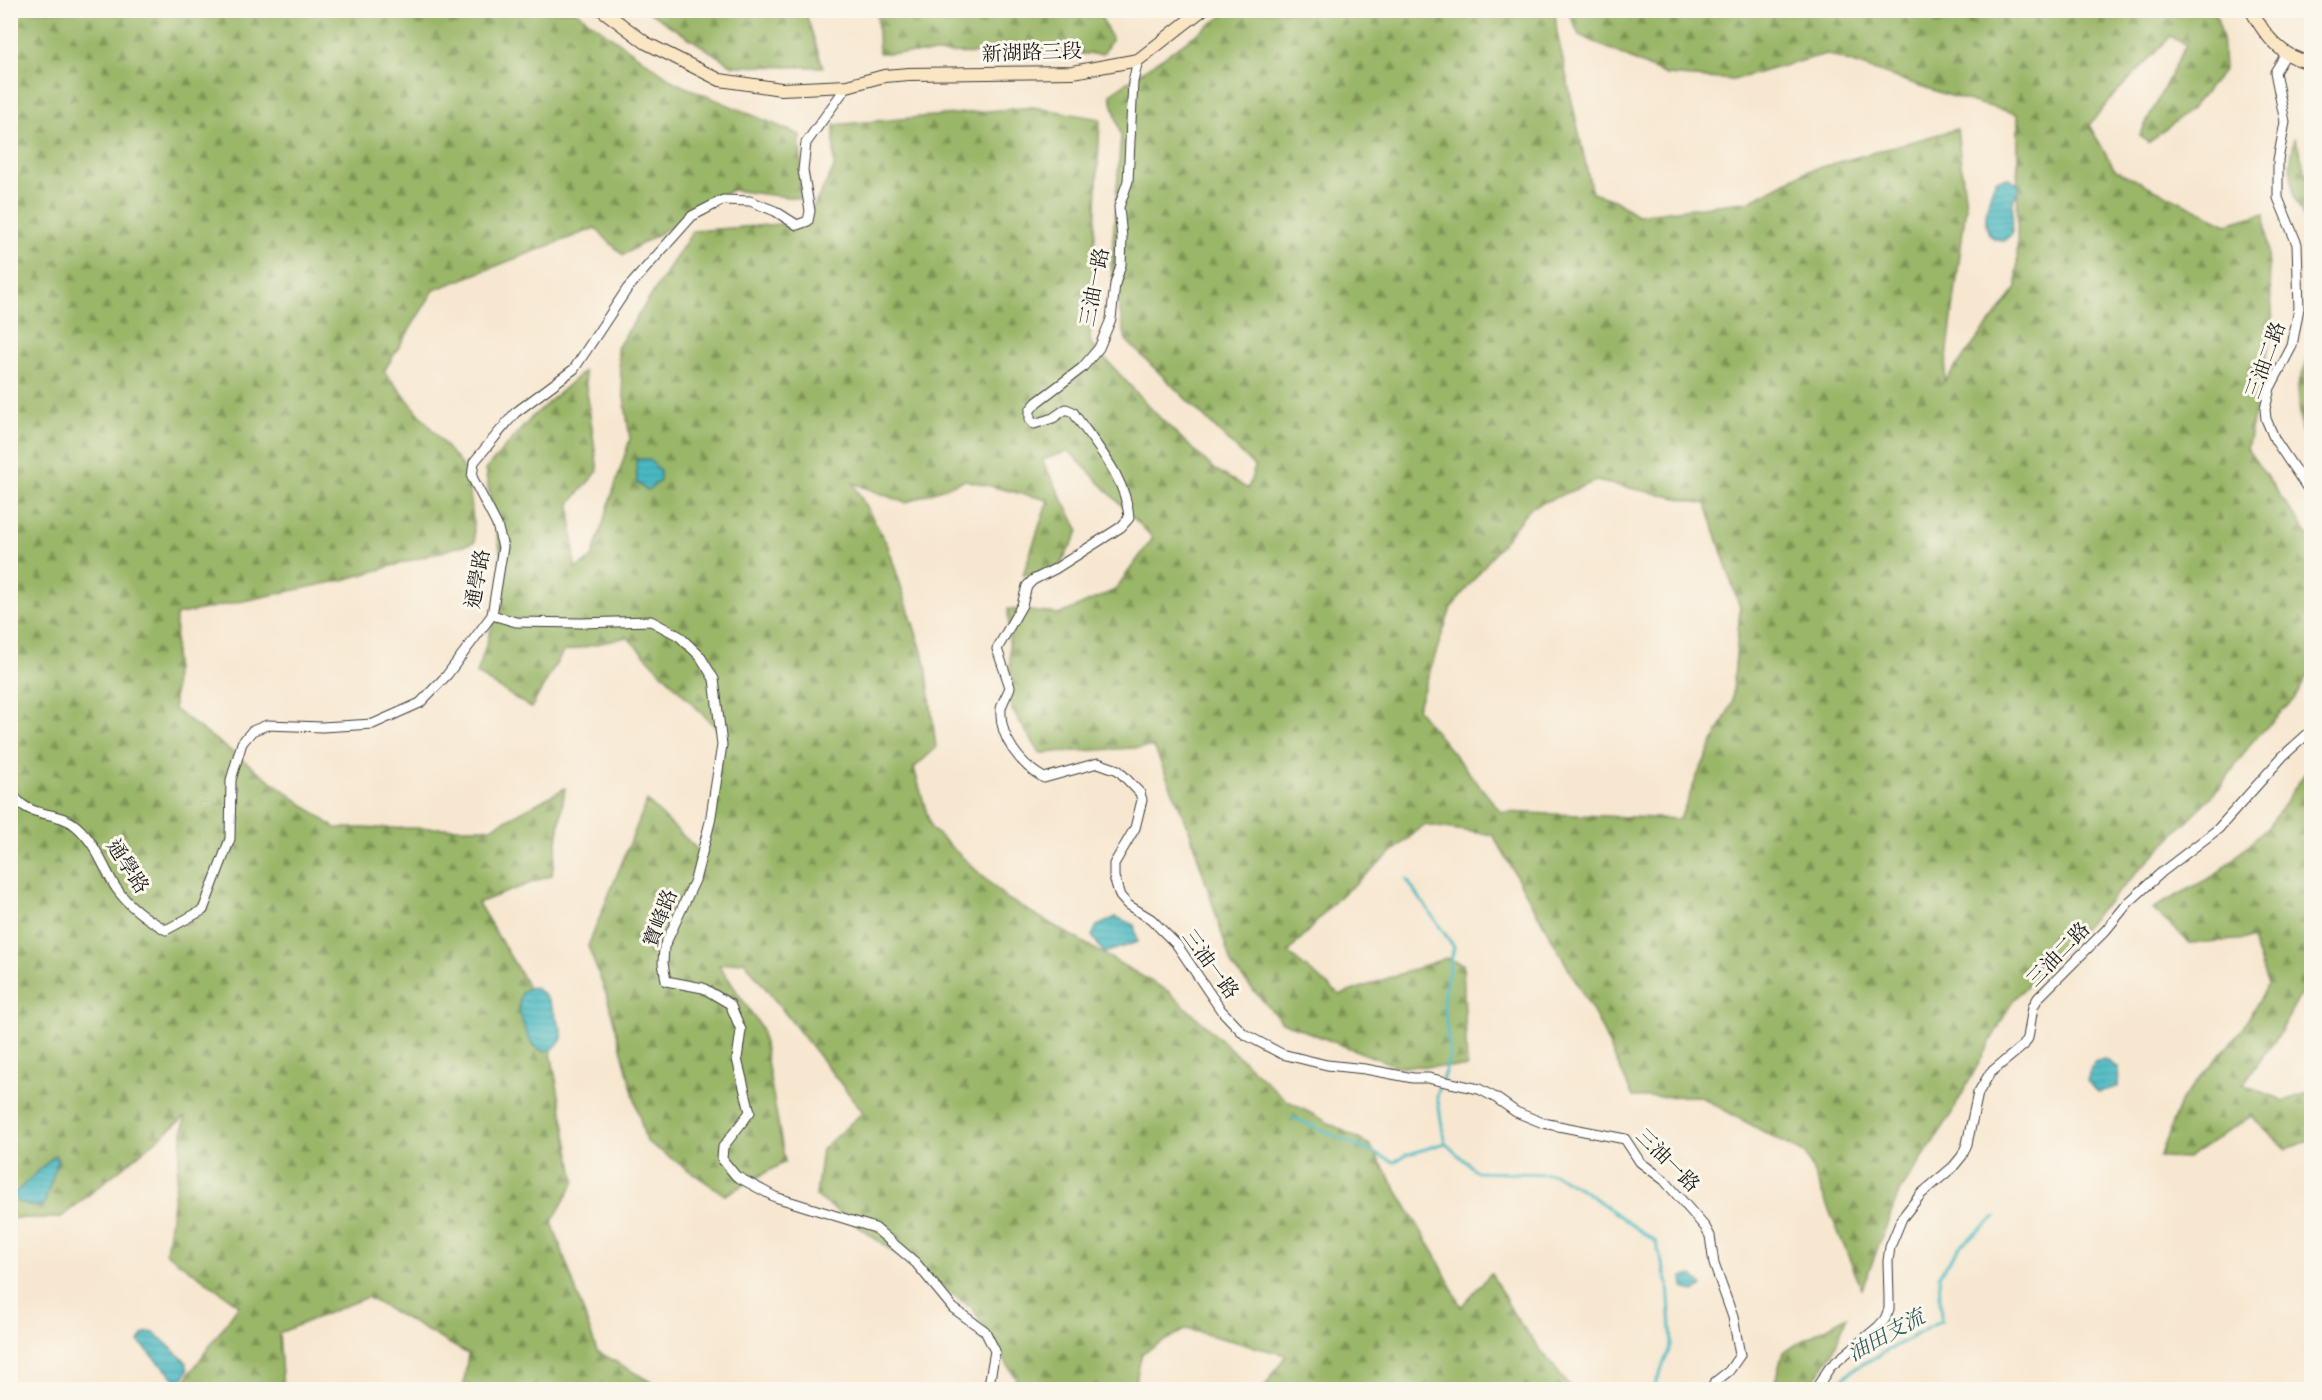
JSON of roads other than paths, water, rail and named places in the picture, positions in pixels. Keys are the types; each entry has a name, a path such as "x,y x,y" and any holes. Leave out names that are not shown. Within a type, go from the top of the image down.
{"street":[{"name":"新湖路三段","path":"602,10 645,43 720,80 781,88 847,86 884,76 1073,72 1138,60 1202,10"},
{"path":"2251,10 2275,45 2295,59 2312,63"},
{"name":"三油二路","path":"2286,54 2276,66 2275,72 2285,122 2278,160 2278,198 2298,244 2299,317 2292,346 2270,388 2265,409 2266,419 2275,440 2312,495"},
{"name":"三油一路","path":"1138,60 1131,100 1128,181 1119,207 1122,238 1121,265 1115,284 1111,319 1099,348 1082,369 1037,402 1030,410 1030,420 1034,424 1053,418 1066,409 1073,412 1115,470 1128,503 1129,518 1121,527 1055,569 1033,580 1028,586 1022,605 997,649 1010,687 1001,708 1005,739 1030,770 1044,778 1098,763 1118,770 1140,793 1142,801 1135,828 1114,864 1114,877 1120,896 1128,905 1151,919 1178,945 1221,1010 1244,1034 1282,1054 1327,1065 1413,1078 1428,1078 1479,1089 1516,1112 1543,1123 1625,1139 1640,1162 1664,1180 1687,1204 1710,1236 1714,1264 1733,1317 1740,1355 1711,1389"},
{"name":"通學路","path":"10,789 27,810 72,822 87,835 117,890 141,916 166,930 203,910 230,839 231,780 242,742 252,731 267,725 373,724 420,703 447,675 492,615 503,547 497,525 472,477 474,462 515,413 574,369 627,289 692,216 723,200 750,201 797,225 808,221 810,211 803,170 806,142 847,86"},
{"name":"寶峰路","path":"492,615 516,622 651,621 679,636 700,656 714,679 722,745 710,822 695,880 664,947 663,963 666,981 704,988 730,1004 741,1030 737,1059 750,1112 723,1147 722,1159 736,1176 774,1197 875,1228 916,1263 953,1308 985,1331 995,1351 988,1389"},
{"name":"三油二路","path":"1815,1389 1830,1367 1878,1328 1885,1319 1889,1309 1888,1261 1902,1218 1921,1194 1953,1167 1962,1156 1967,1144 1978,1093 1990,1073 2024,1045 2028,1038 2033,1007 2038,998 2106,930 2128,903 2162,872 2218,829 2283,756 2312,730"}],"water":[{"path":"2009,178 2020,186 2013,201 2012,234 2005,240 1998,240 1988,232 1987,209 1996,180"},
{"path":"636,459 648,459 660,470 660,481 647,490 637,483"},
{"path":"1116,917 1134,925 1138,942 1104,953 1092,936 1097,926"},
{"path":"532,987 546,998 562,1031 560,1042 554,1048 546,1051 539,1050 529,1038 520,1012 519,1003 522,991"},
{"path":"2104,1059 2119,1068 2118,1087 2098,1092 2087,1081 2094,1062"},
{"path":"55,1155 58,1160 44,1205 32,1207 16,1201 14,1194"},
{"path":"1693,1275 1703,1286 1694,1292 1683,1288 1682,1277"},
{"path":"148,1332 155,1333 186,1362 188,1370 183,1378 176,1380 139,1342"}],"waterway":[{"path":"1407,880 1454,947 1443,998 1450,1056 1437,1096 1445,1143 1477,1172 1554,1174 1586,1192 1656,1242 1668,1284 1672,1343 1653,1390"},
{"path":"1292,1117 1394,1162 1406,1155 1445,1143"},
{"name":"油田支流","path":"1833,1390 1852,1370 1941,1321 1939,1275 1961,1245 1996,1217"}]}
